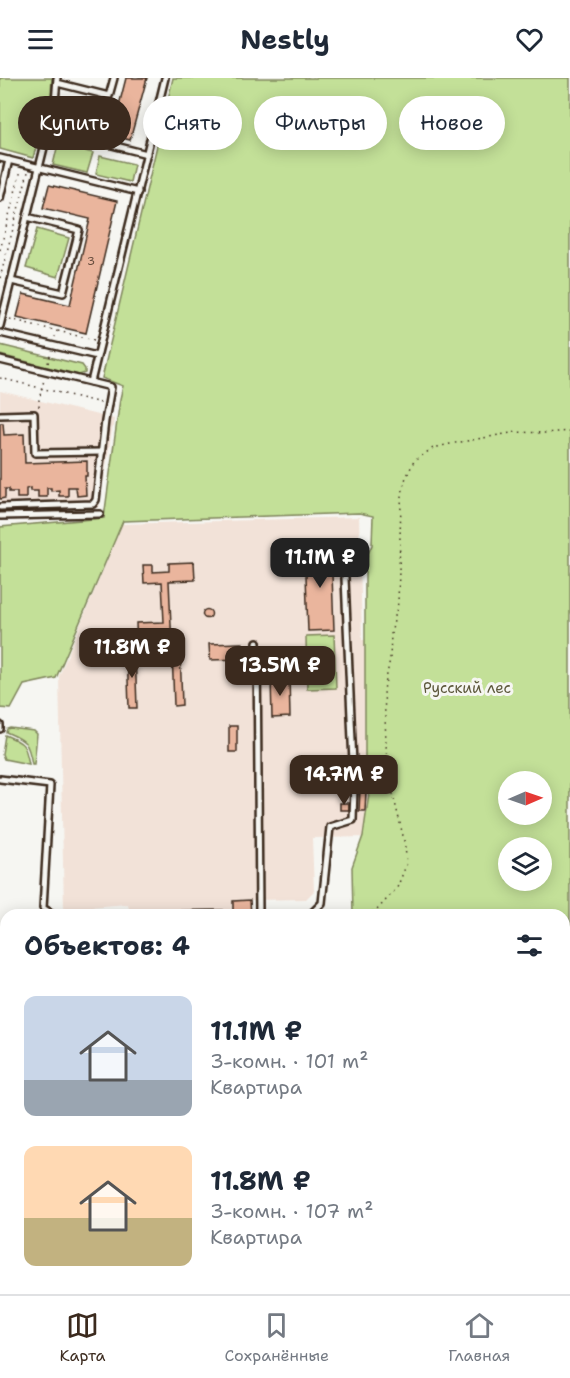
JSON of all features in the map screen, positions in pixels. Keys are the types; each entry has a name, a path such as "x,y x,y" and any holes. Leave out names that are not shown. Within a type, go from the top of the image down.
{"lane":[{"path":"56,96 57,81 109,96 114,78"},
{"path":"91,382 165,78"},
{"path":"0,326 44,150"},
{"path":"131,150 147,154"},
{"path":"0,158 138,192"},
{"path":"0,198 9,160"},
{"path":"11,280 63,293 77,241 79,231 27,217"},
{"path":"0,333 97,356"},
{"path":"0,360 111,387 96,500 93,504 0,507"},
{"path":"0,415 34,414 35,453 102,452"},
{"path":"0,516 100,514"},
{"path":"316,909 322,903 330,827 353,820 354,787 344,555"},
{"path":"256,642 259,909"},
{"path":"0,778 50,785 45,909"}],"path":[{"path":"0,249 22,164"},
{"path":"0,277 29,166"},
{"path":"19,177 26,178"},
{"path":"17,183 24,184"},
{"path":"11,206 18,208"},
{"path":"10,213 16,214"},
{"path":"3,236 10,238"},
{"path":"0,255 6,256"},
{"path":"2,317 100,342"},
{"path":"39,411 39,400 57,331"},
{"path":"0,378 102,404 101,410"},
{"path":"378,909 397,888 407,863 404,840 387,769 384,690 390,659 391,634 398,603 401,504 404,483 414,461 433,448 516,432 570,431"}],"shaded area":[{"path":"0,391 114,419 99,508 0,511"},
{"path":"359,517 362,640 370,640 369,837 312,838 314,891 306,899 251,900 251,909 129,909 128,904 64,909 59,676 122,524"}],"green space":[{"path":"0,78 52,78 50,96 18,96 18,150 35,150 33,158 0,149"},
{"name":"Русский лес","path":"173,78 570,78 570,909 353,909 352,867 363,836 369,794 365,764 365,560 372,545 373,516 359,513 123,521 56,678 24,685 11,709 0,708 0,527 104,518 123,386 102,378 156,150 242,150 242,96 169,96"},
{"path":"57,150 81,150 93,153 87,173 53,165"},
{"path":"100,156 134,164 130,182 96,174"},
{"path":"37,229 69,238 58,277 26,268"},
{"path":"0,345 82,365 85,373 79,375 0,355"},
{"path":"334,635 336,688 307,689 306,636"},
{"path":"10,728 34,731 37,734 34,764 32,764 25,743 6,732"},
{"path":"5,735 23,745 29,764 4,759 2,754"}],"building":[{"path":"126,78 147,78 131,136 131,96 121,96"},
{"path":"49,185 117,201 86,333 17,317 23,294 70,305 90,219 43,208"},
{"path":"0,423 3,423 4,435 24,434 25,463 87,461 86,495 77,496 76,487 68,487 68,496 59,496 59,490 51,491 51,488 47,488 47,497 38,497 38,491 30,491 30,488 26,489 26,498 17,498 17,492 9,492 9,489 5,489 5,498 0,499"},
{"path":"331,547 334,630 308,631 305,548"},
{"path":"194,562 195,580 169,581 172,647 137,649 136,623 164,622 162,582 144,583 143,565 153,565 153,572 169,571 169,563"},
{"path":"207,610 211,614 207,618 203,614"},
{"path":"242,643 243,659 210,660 209,644"},
{"path":"172,649 180,649 182,705 174,706"},
{"path":"127,650 135,650 137,708 129,708"},
{"path":"289,676 290,717 272,718 271,677"},
{"path":"229,726 237,726 237,752 229,752"},
{"path":"360,790 366,791 365,811 359,811"},
{"path":"340,803 349,803 349,810 340,810"},
{"path":"250,900 251,909 233,909 233,901"}]}
